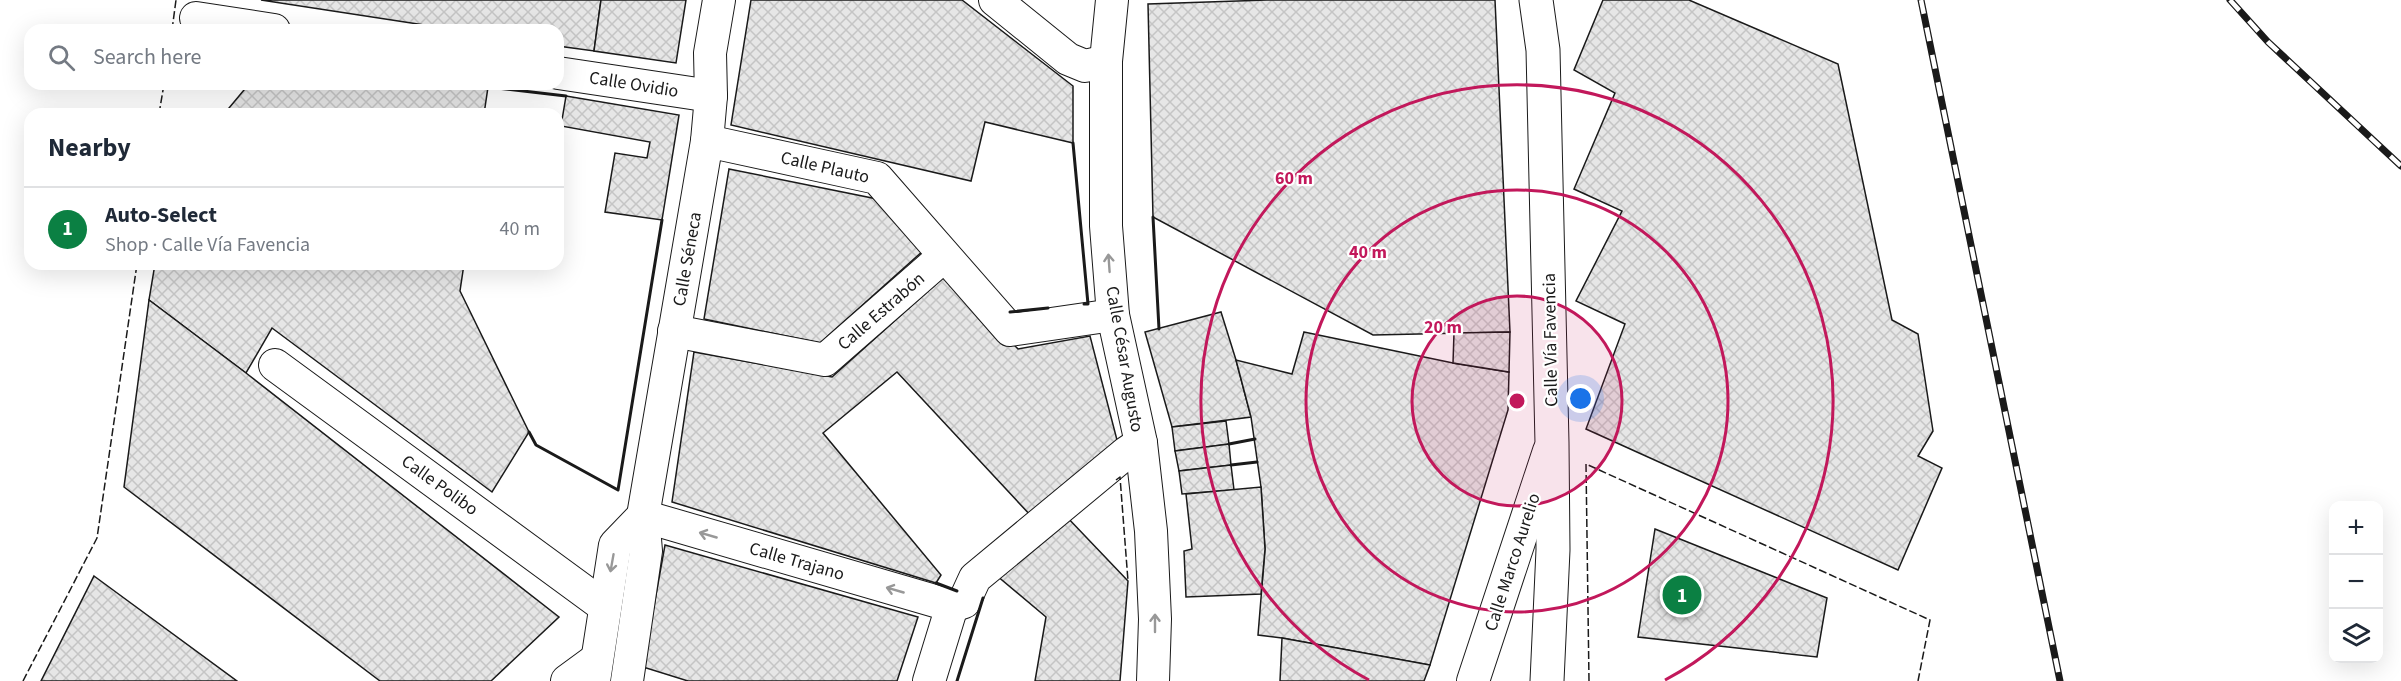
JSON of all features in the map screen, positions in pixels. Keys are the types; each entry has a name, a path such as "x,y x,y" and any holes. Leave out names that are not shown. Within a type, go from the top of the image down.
{"main road":[{"name":"Calle Vía Favencia","path":"1536,0 1543,50 1552,443 1553,550 1547,681"}],"street":[{"name":"Calle Séneca","path":"627,681 646,552 643,516 707,141 711,96 710,53 719,0"},
{"path":"995,0 1068,60 1085,66 1106,61"},
{"name":"Calle César Augusto","path":"1112,0 1106,61 1106,226 1113,315 1141,443 1151,542 1155,618 1153,681"},
{"path":"196,18 235,24"},
{"name":"Calle Ovidio","path":"564,74 711,96"},
{"name":"Calle Plauto","path":"707,141 877,178 1010,330 1113,315"},
{"name":"Calle Estrabón","path":"674,331 825,360 944,256"},
{"name":"Calle Polibo","path":"276,365 604,606"},
{"path":"929,681 952,606 964,602 975,578 1141,443"},
{"name":"Calle Marco Aurelio","path":"1473,681 1552,443"},
{"path":"567,681 595,670 615,545 643,516"},
{"name":"Calle Trajano","path":"643,516 952,606"}],"building":[{"path":"261,0 601,0 594,51 564,47 564,24 418,24"},
{"path":"601,0 686,0 676,63 594,51"},
{"path":"751,0 962,0 1073,86 1073,143 985,122 971,181 731,125"},
{"path":"1267,0 1495,0 1510,332 1373,335 1153,217 1148,4"},
{"path":"1603,0 1689,0 1838,64 1892,320 1918,334 1933,431 1918,456 1942,468 1898,570 1586,429 1625,324 1576,301 1622,211 1574,189 1615,93 1574,70"},
{"path":"244,90 488,90 485,108 229,108"},
{"path":"566,96 679,115 662,220 605,212 615,153 647,158 650,142 564,127"},
{"path":"729,169 877,199 924,250 820,343 704,319"},
{"path":"154,270 463,270 460,291 529,432 492,492 272,328 246,373 149,300"},
{"path":"946,275 1018,349 1090,336 1117,440 1032,517 897,372 823,433 941,575 936,583 672,502 694,352 832,377"},
{"path":"149,300 559,617 491,681 380,681 124,487"},
{"path":"1221,312 1251,417 1172,427 1145,332"},
{"path":"1304,332 1453,363 1509,372 1508,410 1430,665 1258,635 1265,549 1261,487 1251,417 1236,360 1292,374"},
{"path":"1510,332 1509,372 1453,363 1454,333"},
{"path":"1226,421 1229,444 1175,451 1172,427"},
{"path":"1229,444 1231,465 1179,471 1175,451"},
{"path":"1231,465 1234,490 1182,494 1179,471"},
{"path":"1261,487 1265,549 1261,594 1186,597 1184,551 1192,549 1186,494"},
{"path":"1065,515 1128,581 1120,681 1035,681 1046,617 996,575"},
{"path":"1655,529 1827,598 1817,657 1638,637"},
{"path":"665,545 918,617 897,681 688,681 643,667"},
{"path":"94,576 237,681 41,681"},
{"path":"1282,638 1430,665 1424,681 1280,681"}],"railway":[{"path":"1921,0 2060,681"},
{"path":"2230,0 2268,42 2401,166"}],"fence":[{"path":"173,24 176,0"},
{"path":"160,108 163,90"},
{"path":"23,681 97,538 136,270"},
{"path":"1589,681 1586,464 1930,620 1918,681"},
{"path":"1116,480 1120,477 1128,581"}],"wall":[{"path":"514,90 566,96"},
{"path":"1073,143 1088,304 1084,304"},
{"path":"1153,217 1159,329"},
{"path":"529,432 536,445 618,490 662,220"},
{"path":"1010,312 1048,308"},
{"path":"1229,444 1255,439"},
{"path":"1231,465 1257,462"},
{"path":"936,583 957,591"},
{"path":"957,681 983,598"}],"place":[{"name":"Auto-Select","path":"1682,595"}]}
